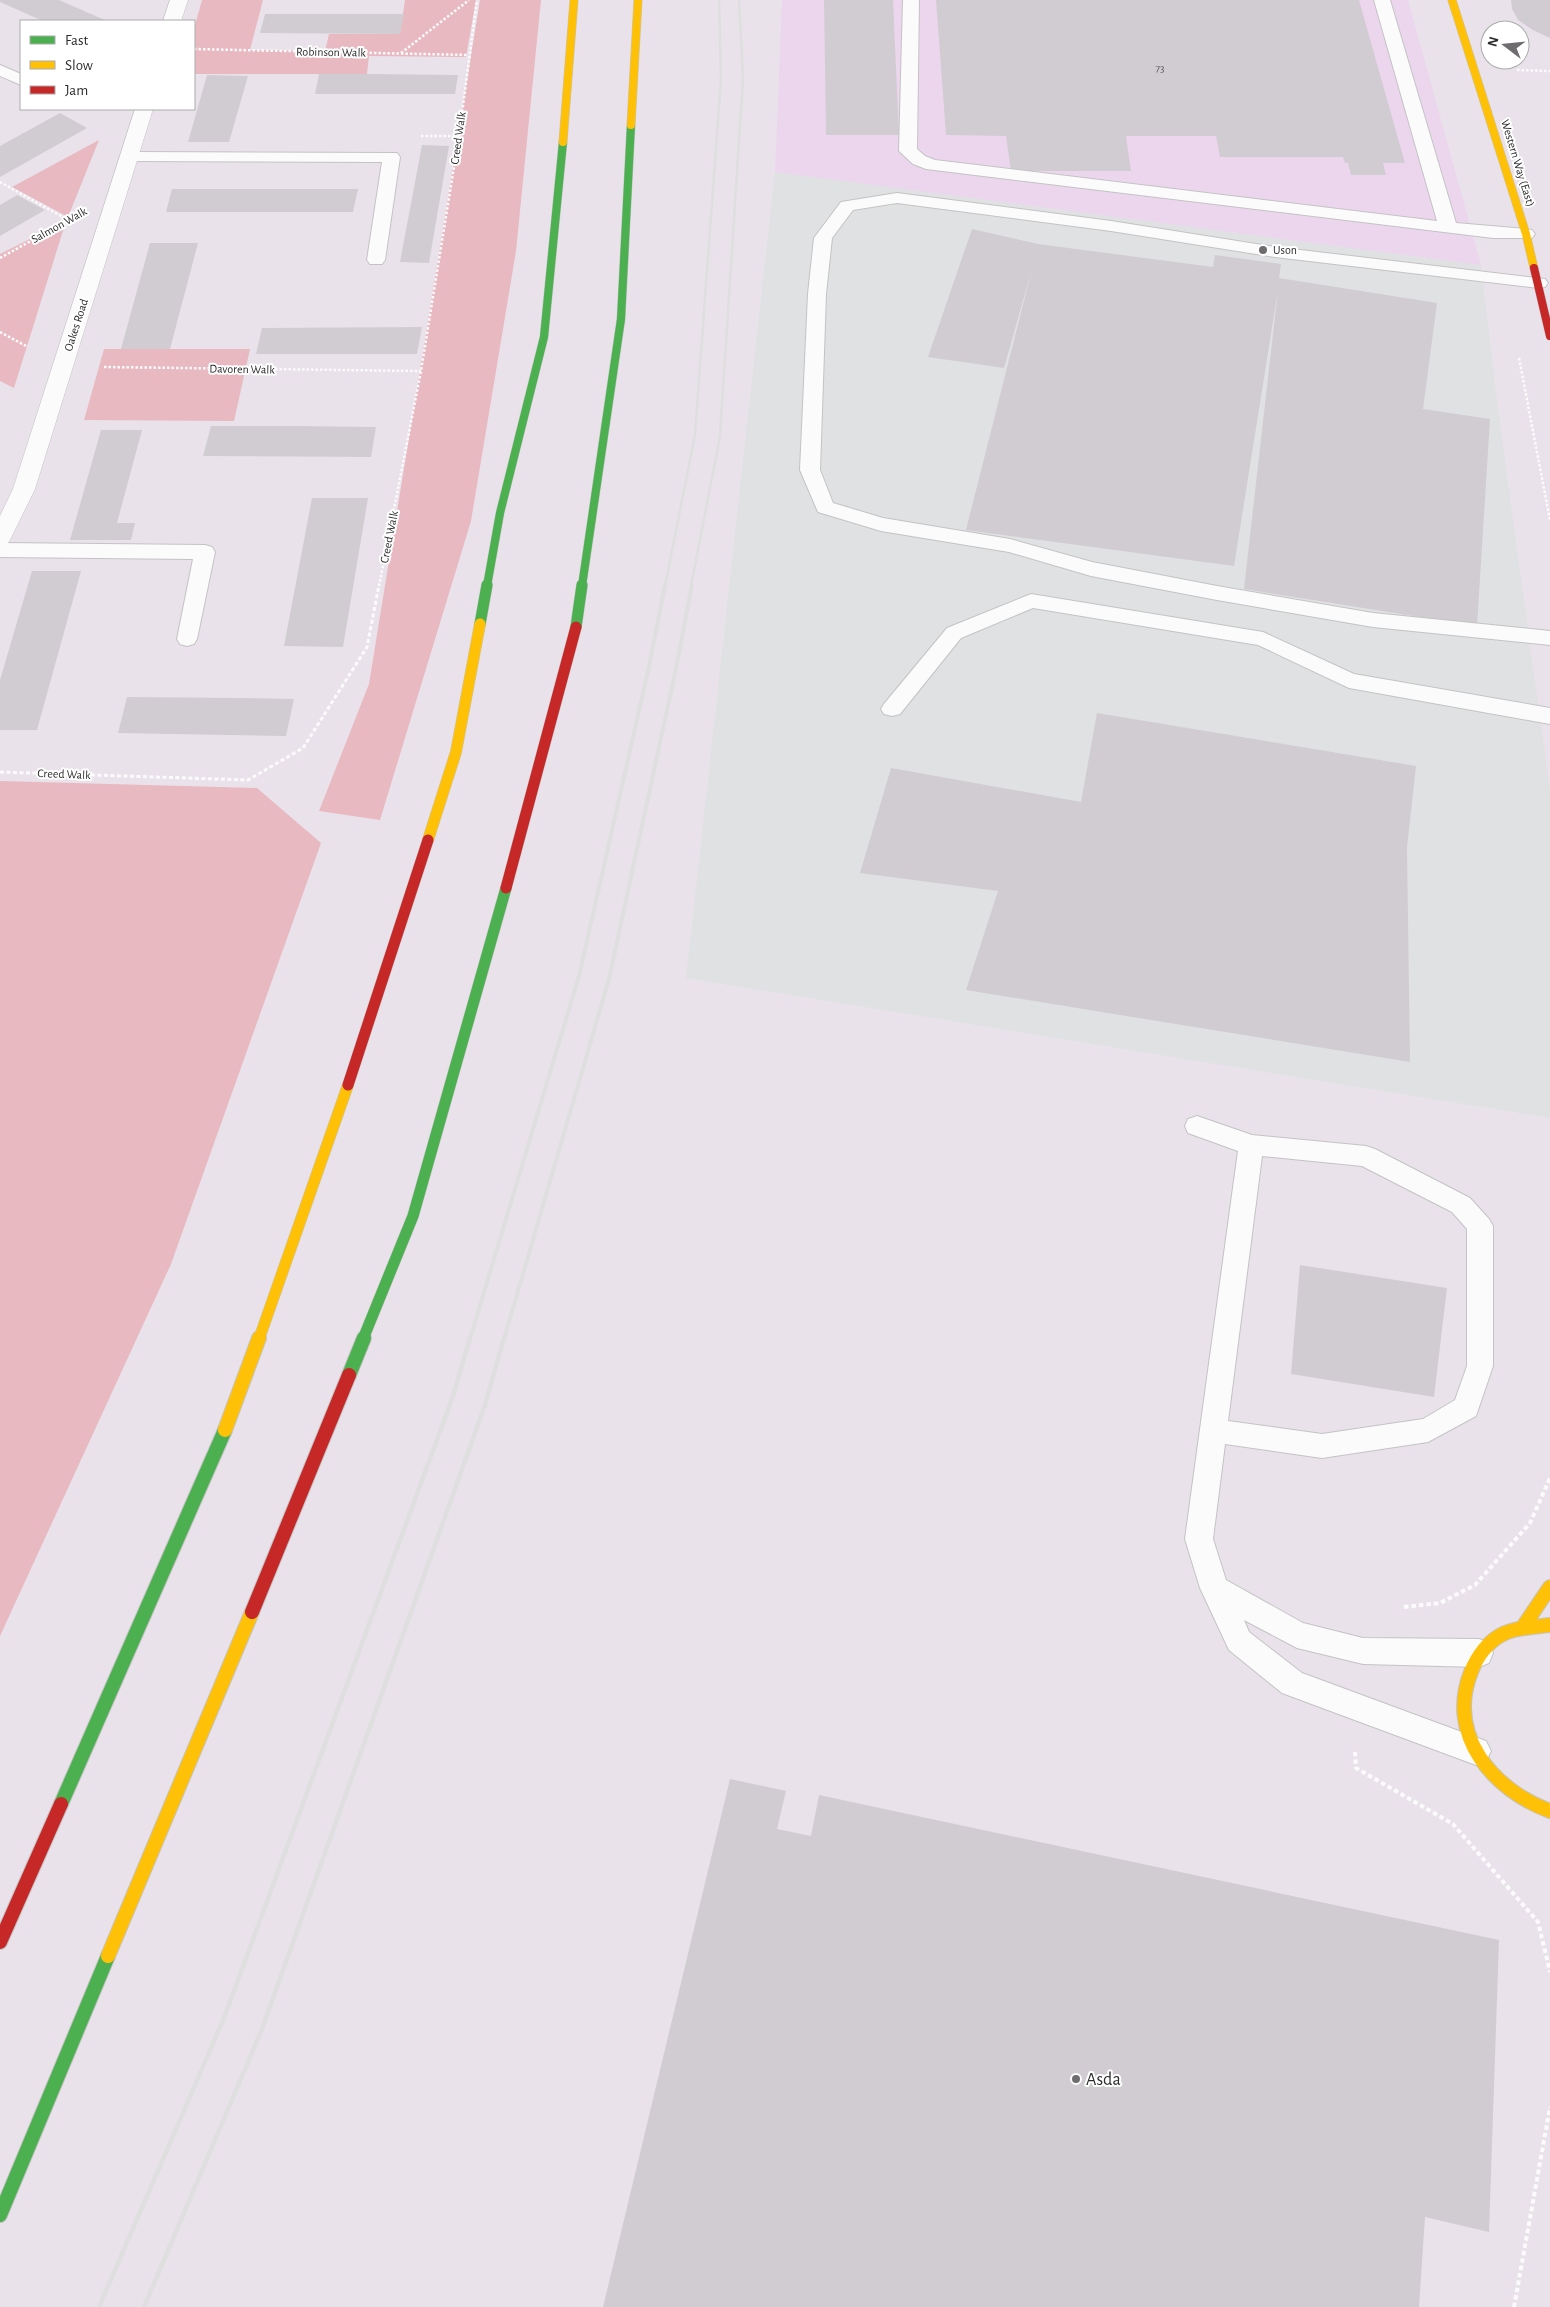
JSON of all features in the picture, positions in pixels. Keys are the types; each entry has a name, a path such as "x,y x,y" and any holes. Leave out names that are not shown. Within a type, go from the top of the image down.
{"main road":[{"path":"0,1942 236,1405 376,1004 456,752 500,513 544,337 565,126 574,0"},
{"path":"0,2215 283,1538 415,1206 522,832 575,637 621,319 638,0"},
{"name":"Western Way (East)","path":"1452,0 1526,234 1550,336"},
{"path":"1523,1627 1550,1587"},
{"path":"1550,1625 1523,1627 1498,1637 1479,1653 1465,1682 1463,1716 1476,1751 1498,1780 1529,1803 1550,1811"}],"street":[{"path":"172,20 179,0"},
{"name":"Oakes Road","path":"0,538 24,489 144,110"}],"lane":[{"path":"911,0 908,152 919,160 932,165 1448,227 1526,234"},
{"path":"1382,0 1448,227"},
{"path":"0,70 20,80"},
{"path":"129,157 391,157 376,260"},
{"path":"1539,284 1275,252 1111,226 897,198 847,206 823,238 817,294 810,470 825,507 881,524 1010,546 1091,570 1373,620 1550,638"},
{"path":"0,550 205,552 187,639"},
{"path":"892,709 954,633 1031,601 1263,638 1349,681 1550,716"},
{"path":"1197,1126 1251,1145 1366,1156 1462,1205 1480,1226 1480,1366 1466,1408 1428,1430 1322,1446 1214,1431"},
{"path":"1251,1145 1200,1540 1214,1588 1240,1641 1292,1683 1476,1751"},
{"path":"1214,1588 1297,1635 1363,1651 1479,1653"}],"path":[{"path":"400,53 470,0"},
{"name":"Creed Walk","path":"0,772 248,780 303,748 367,647 421,371 459,136 468,55 477,0"},
{"name":"Robinson Walk","path":"195,49 468,55"},
{"path":"1517,70 1550,71"},
{"name":"Salmon Walk","path":"0,182 68,220 0,258"},
{"name":"Davoren Walk","path":"63,366 421,371"},
{"path":"1514,2307 1550,2107"}],"shaded area":[{"path":"202,0 263,0 250,50 325,51 329,34 400,34 405,0 476,0 466,57 369,56 367,74 195,74 195,25"},
{"path":"480,0 541,0 516,251 471,521 380,820 319,811 369,684"},
{"path":"782,0 1408,0 1481,265 775,172"},
{"path":"99,140 68,217 12,187"},
{"path":"775,172 1481,265 1497,401 1550,792 1550,1118 686,978"},
{"path":"66,221 14,388 0,381 0,254"},
{"path":"104,349 250,349 234,421 84,420"},
{"path":"0,781 257,788 321,843 171,1264 0,1636"}],"building":[{"path":"0,0 59,0 105,20 41,20 0,2"},
{"path":"824,0 893,0 899,135 826,135"},
{"path":"936,0 1359,0 1405,163 1383,163 1386,175 1351,175 1348,163 1345,163 1343,157 1220,157 1216,136 1126,136 1131,171 1011,171 1006,136 946,135"},
{"path":"1511,0 1550,0 1550,38 1530,28 1530,20 1518,20 1512,9"},
{"path":"265,14 404,14 400,34 260,33"},
{"path":"319,74 458,75 455,94 315,94"},
{"path":"207,75 248,76 229,142 188,142"},
{"path":"60,113 87,128 0,177 0,146"},
{"path":"422,145 449,146 429,263 400,262"},
{"path":"172,189 358,189 353,212 166,212"},
{"path":"17,195 45,210 0,236 0,205"},
{"path":"972,229 1038,244 1213,267 1215,255 1281,264 1279,278 1437,303 1423,409 1490,419 1477,626 1244,589 1278,290 1234,566 966,530 1032,269 1004,368 928,357"},
{"path":"150,243 198,243 170,349 121,349"},
{"path":"422,327 417,354 256,354 262,328"},
{"path":"211,426 376,427 371,457 203,456"},
{"path":"101,430 142,430 117,523 135,523 131,540 70,540"},
{"path":"312,498 368,498 343,647 284,646"},
{"path":"32,571 81,571 37,730 0,730 0,680"},
{"path":"127,697 294,699 286,736 118,733"},
{"path":"1097,713 1416,766 1407,847 1410,1062 966,990 998,891 860,873 891,768 1081,802"},
{"path":"1300,1265 1447,1288 1434,1397 1291,1374"},
{"name":"Asda","path":"730,1779 786,1791 777,1829 811,1836 819,1795 1499,1940 1489,2232 1425,2217 1419,2307 603,2307"}],"railway":[{"path":"665,586 695,435 721,79 719,0"},
{"path":"691,586 720,436 743,79 739,0"},
{"path":"470,1339 579,976 648,671 665,585"},
{"path":"504,1339 609,979 675,673 692,585"},
{"path":"99,2307 224,2018 452,1399 470,1338"},
{"path":"144,2307 262,2029 485,1405 504,1338"}],"traffic: fast":[{"path":"576,627 621,319 631,125"},
{"path":"480,624 500,513 544,337 563,142"},
{"path":"349,1375 413,1216 506,888"},
{"path":"61,1804 225,1430"},
{"path":"0,2215 108,1956"}],"traffic: slow":[{"path":"563,142 574,0"},
{"path":"631,125 638,0"},
{"path":"1452,0 1526,234 1534,268"},
{"path":"428,840 456,752 480,624"},
{"path":"225,1430 236,1405 348,1085"},
{"path":"1523,1627 1550,1587"},
{"path":"108,1956 252,1612"},
{"path":"1550,1625 1510,1631 1490,1644 1478,1658 1472,1669 1466,1685 1464,1702 1465,1719 1469,1735 1485,1766 1509,1790 1529,1802 1550,1811"}],"traffic: jam":[{"path":"1534,268 1550,336"},
{"path":"506,888 576,627"},
{"path":"348,1085 428,840"},
{"path":"252,1612 349,1375"},
{"path":"0,1942 61,1804"}],"place":[{"name":"Uson","path":"1263,250"},
{"name":"Asda","path":"1076,2079"}]}
